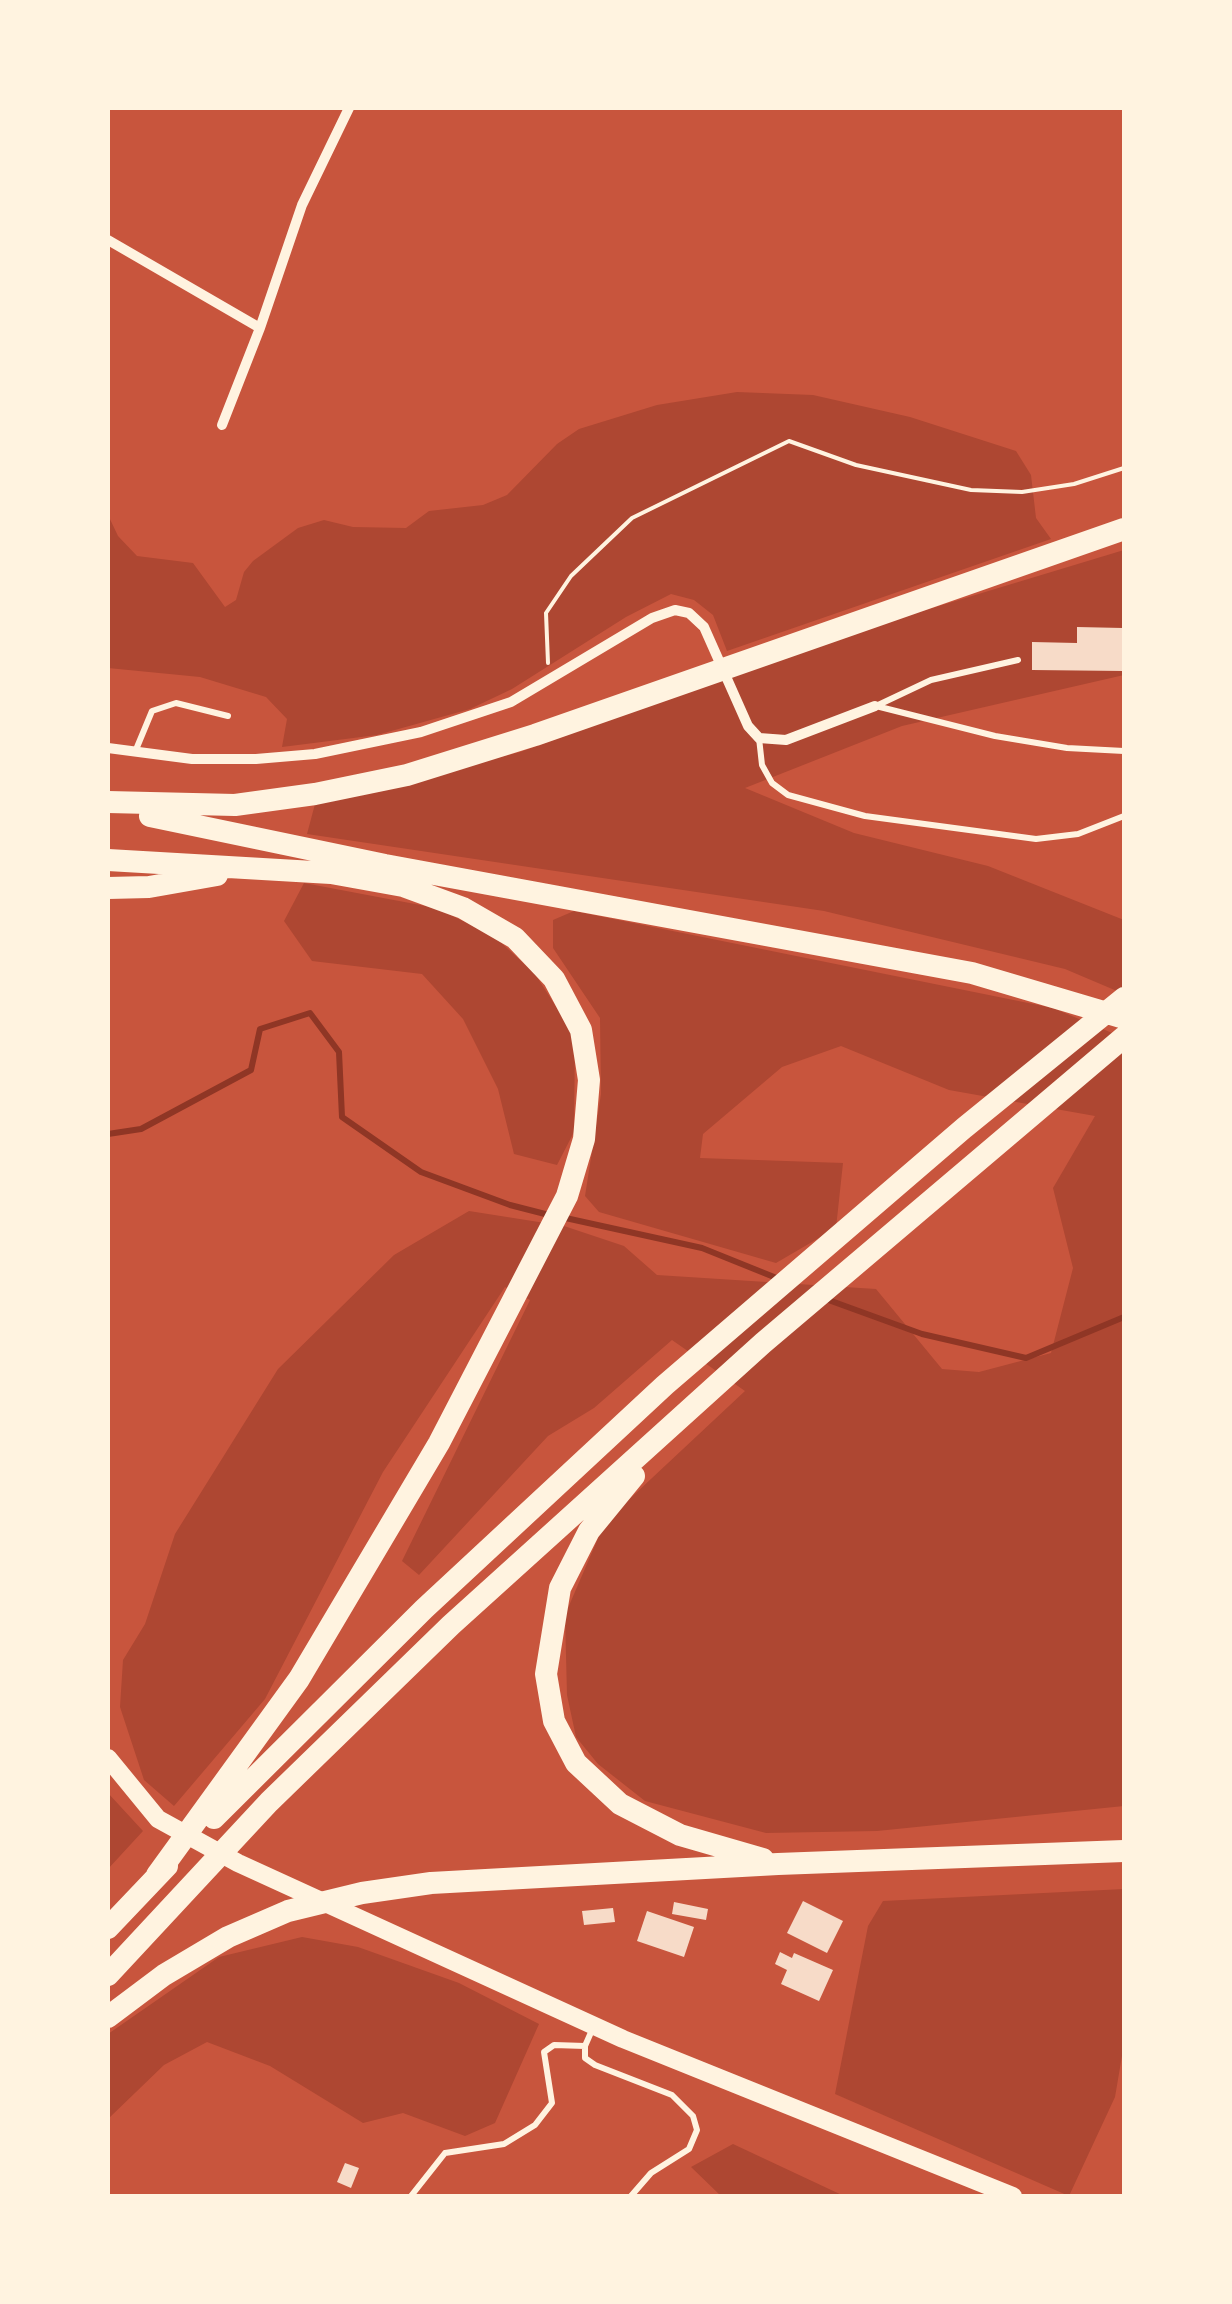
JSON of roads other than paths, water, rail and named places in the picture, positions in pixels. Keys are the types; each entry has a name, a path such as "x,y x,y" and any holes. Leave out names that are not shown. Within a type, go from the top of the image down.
{"highway":[{"path":"108,804 235,804 343,790 469,757 1124,529"},
{"path":"108,804 385,866 972,973 1124,1018"},
{"path":"108,845 402,886 463,908 515,938 554,978 581,1030 589,1080 584,1139 567,1196 358,1583 238,1782"},
{"path":"108,860 225,868"},
{"path":"108,874 265,866 385,866"},
{"path":"108,888 150,887 265,866"},
{"path":"108,1928 238,1782 694,1360 964,1128 1124,998"},
{"path":"108,1975 269,1802 452,1625 717,1384 983,1152 1124,1037"},
{"path":"717,1384 600,1515 572,1560 552,1618 546,1674 548,1697 568,1753 610,1797 670,1831 778,1864"},
{"path":"108,2018 190,1958 267,1919 348,1896 408,1885 1124,1850"}],"main road":[{"path":"108,1758 144,1805 173,1829 402,1940 594,2026 1012,2196"}],"street":[{"path":"222,426 302,205 349,108"},
{"path":"108,240 260,328"},
{"path":"108,748 208,759 314,754 472,717 550,680 652,618 681,610 704,628 748,726 759,738 786,740 875,706"}],"lane":[{"path":"875,706 931,680 1018,660"},
{"path":"135,753 152,712 176,703 228,716"},
{"path":"875,706 995,736 1067,748 1124,751"},
{"path":"759,738 762,765 772,783 788,795 865,816 1036,839 1078,834 1124,816"},
{"path":"594,2026 586,2058 594,2065 672,2095 693,2116 697,2130 689,2149 652,2173 631,2196"},
{"path":"411,2196 445,2153 504,2144 535,2126 552,2103 544,2052 554,2045 586,2046"}],"waterway":[{"path":"108,1134 141,1129 251,1070 260,1029 310,1013 339,1052 342,1117 421,1172 549,1215"},
{"path":"561,1217 702,1248 779,1279"},
{"path":"823,1298 922,1334 1026,1358 1124,1317"}]}
